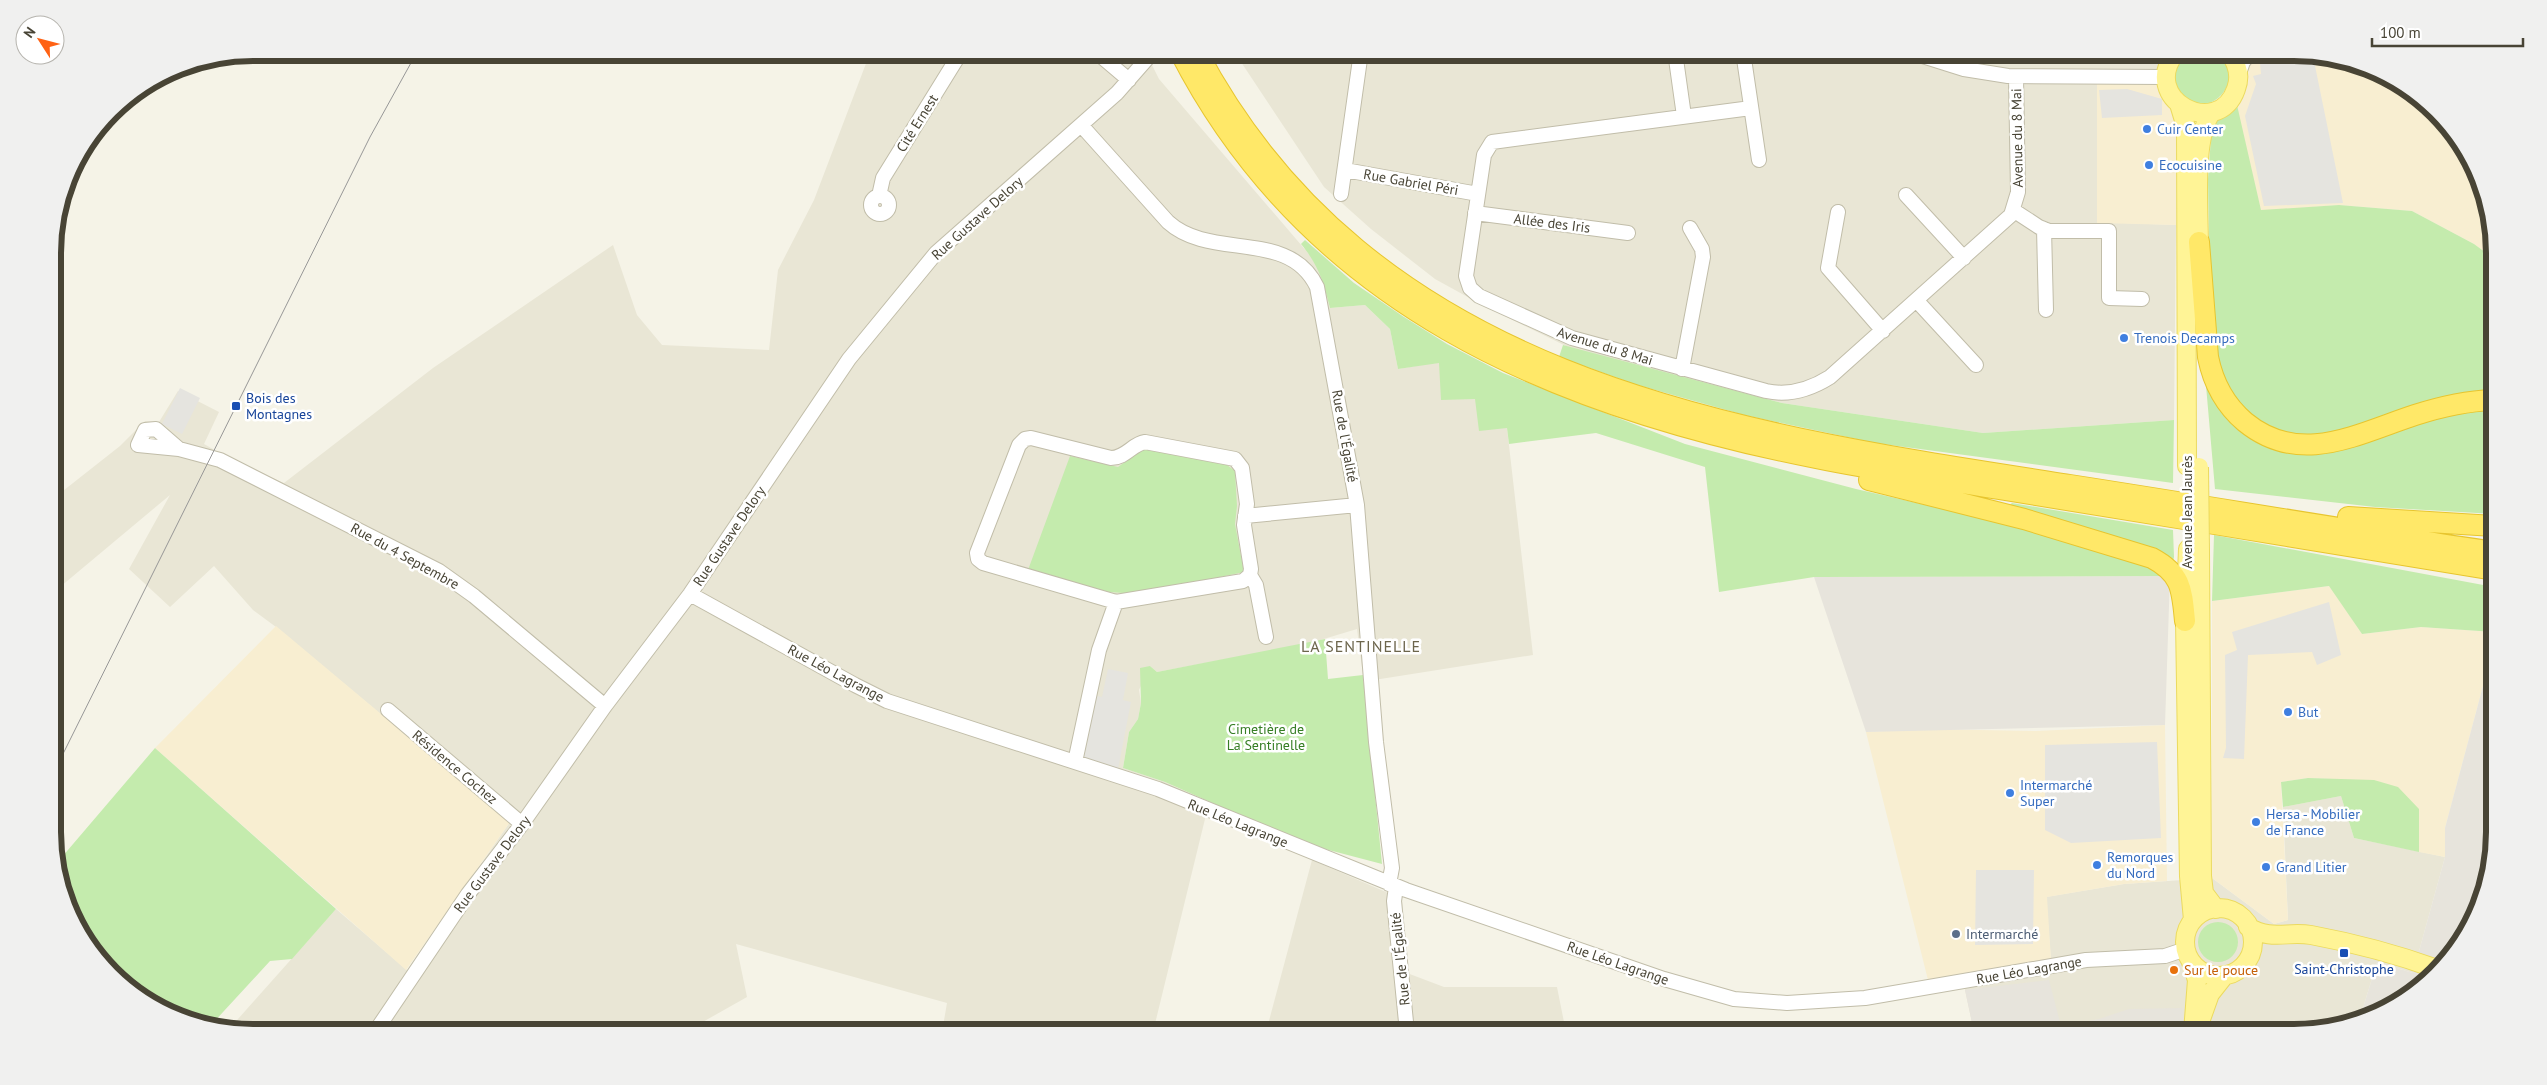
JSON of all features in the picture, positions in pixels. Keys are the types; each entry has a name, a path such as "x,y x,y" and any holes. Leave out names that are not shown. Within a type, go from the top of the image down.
{"highway":[{"path":"1190,61 1237,145 1287,205 1338,255 1411,310 1489,354 1563,386 1642,415 1758,446 1866,468 2486,569"},
{"path":"1192,61 1220,94 1257,146 1298,196 1332,230 1374,265 1421,298 1473,328 1526,354 1582,377 1658,404 1795,439 1984,472 2486,551"},
{"path":"2199,242 2208,357 2212,372 2222,394 2232,409 2262,433 2290,443 2326,444 2445,407 2486,401"},
{"path":"1758,446 1794,462 2002,513 2146,555 2169,569 2179,582 2185,621"},
{"path":"2197,505 2222,502 2356,518 2486,526"}],"main road":[{"path":"2166,77 2170,61"},
{"path":"2179,104 2194,112 2212,112 2223,106 2231,98 2237,87 2238,76 2234,61"},
{"name":"Avenue Jean Jaurès","path":"2166,77 2170,94 2179,104 2186,127 2202,876 2206,896 2216,909"},
{"name":"Avenue Jean Jaurès","path":"2193,466 2200,155 2203,130 2212,112"},
{"name":"Avenue Jean Jaurès","path":"2194,550 2185,621 2189,876 2194,920"},
{"path":"2194,1024 2197,980 2189,955 2186,934 2194,920 2202,913 2216,909 2234,912 2248,927 2268,936 2300,934 2433,963"},
{"path":"2248,927 2252,943 2248,959"},
{"path":"2200,1024 2204,1005 2214,987 2225,975 2240,968 2248,959 2268,948 2330,940"},
{"path":"2189,955 2206,974 2225,975"},
{"path":"2411,959 2430,966"}],"street":[{"name":"Cité Ernest","path":"879,196 882,178 956,61"},
{"path":"1107,61 1129,80"},
{"name":"Rue Gustave Delory","path":"380,1024 459,906 522,824 605,706 690,594 843,367 924,266 1081,125 1129,80 1145,61"},
{"name":"Rue Gabriel Péri","path":"1341,194 1360,61"},
{"path":"1676,61 1684,116"},
{"path":"1744,61 1759,160"},
{"path":"1939,61 1964,69 2016,77 2166,77"},
{"path":"2238,76 2245,61"},
{"name":"Avenue du 8 Mai","path":"1751,108 1492,142 1484,155 1475,213 1466,276 1470,288 1479,296 1572,338 1682,369 1766,391 1796,391 1819,384 1830,377 1883,331 2004,223 2013,210 2018,192 2016,77"},
{"name":"Rue de l'Égalité","path":"1081,125 1179,230 1202,240 1279,252 1295,260 1311,277 1320,297 1357,505 1376,742 1392,863 1392,886 1406,1024"},
{"name":"Rue Gabriel Péri","path":"1345,170 1478,194"},
{"path":"1906,195 1964,258"},
{"path":"2013,210 2044,229 2109,231 2109,298 2142,299"},
{"path":"1838,212 1828,268 1883,331"},
{"name":"Allée des Iris","path":"1475,213 1628,233"},
{"path":"1682,369 1702,257 1702,249 1690,228"},
{"path":"2044,229 2046,310"},
{"path":"1917,301 1976,365"},
{"path":"1032,438 1111,458 1122,456 1145,442 1232,458 1242,468 1247,504 1245,516 1244,525 1251,569 1250,575 1243,581 1116,602 983,563 978,559 977,553 1018,447 1023,441 1032,438"},
{"name":"Rue du 4 Septembre","path":"179,449 206,455 227,464 445,575 605,706"},
{"path":"1245,516 1357,505"},
{"path":"1250,575 1256,585 1266,637"},
{"name":"Rue Léo Lagrange","path":"690,594 879,697 1158,789 1392,886 1664,979 1725,997 1768,1003 1821,1002 1870,998 2086,960 2189,955"},
{"path":"1075,762 1101,644 1116,602"},
{"name":"Résidence Cochez","path":"388,710 522,824"}],"shaded area":[{"path":"867,61 1150,61 1159,79 1314,260 1322,274 1330,308 1365,305 1390,329 1398,369 1439,362 1507,428 1533,655 1374,680 1363,675 1357,629 1307,644 1157,672 1150,666 1139,690 1141,703 1138,719 1129,732 1123,768 1165,782 1207,801 1205,819 1155,1024 943,1024 947,1003 736,944 747,997 699,1024 235,1022 336,909 407,970 510,822 276,627 253,610 214,566 170,607 129,569 170,495 61,586 61,492 120,446 145,421 159,422 178,391 219,412 204,444 236,462 284,483 433,368 613,245 637,315 662,345 769,350 778,270 814,200"},
{"path":"1240,61 2162,61 2157,74 2097,75 2097,222 2176,225 2174,420 1983,433 1782,403 1568,347 1484,306 1435,279 1371,229 1324,187"},
{"path":"2234,61 2293,61 2331,65 2355,71 2390,87 2420,109 2438,127 2460,158 2476,192 2482,216 2486,253 2474,244 2412,211 2339,205 2261,211 2238,113"},
{"path":"2269,61 2314,63 2343,203 2264,206 2245,116 2256,84 2253,76 2261,74 2260,63"},
{"path":"2097,74 2157,74 2176,113 2176,225 2097,223"},
{"path":"2127,89 2162,99 2162,115 2102,118 2099,90"},
{"path":"180,388 200,398 182,434 162,424"},
{"path":"2170,576 2165,725 1866,732 1814,577"},
{"path":"2330,586 2362,634 2421,627 2486,631 2486,675 2445,828 2445,857 2419,852 2419,809 2331,779 2308,778 2281,782 2288,920 2274,924 2212,878 2212,601"},
{"path":"2329,602 2341,655 2317,665 2312,652 2248,655 2244,759 2223,758 2226,748 2225,655 2237,650 2232,632"},
{"path":"276,626 510,822 406,970 155,748"},
{"path":"1108,669 1128,673 1123,700 1131,702 1118,769 1081,757 1093,695 1102,697"},
{"path":"2486,675 2486,831 2482,869 2476,893 2460,928 2438,958 2420,976 2390,998 2362,1011 2377,962 2413,973 2445,857 2445,828"},
{"path":"2165,725 2167,881 2124,884 2047,897 2051,960 1928,980 1866,732 1923,729 2036,731"},
{"path":"2157,742 2161,838 2071,843 2045,830 2045,745"},
{"path":"2341,796 2354,838 2445,857 2413,973 2377,962 2362,1011 2331,1020 2293,1024 1972,1024 1965,990 1967,974 2051,960 2046,897 2124,884 2212,878 2274,924 2288,920 2283,807"},
{"path":"1312,860 1402,899 1407,973 1444,987 1557,987 1564,1024 1268,1024"},
{"path":"1976,870 2034,870 2033,944 1975,945"},
{"path":"2049,980 2060,1024 1972,1024 1965,990"},
{"path":"2183,1008 2183,1024 2072,1024 2099,1019 2129,1009"}],"green space":[{"path":"2180,61 2224,61 2229,76 2228,84 2219,97 2203,105 2181,97 2173,77"},
{"path":"2237,105 2261,210 2339,205 2412,211 2474,244 2486,253 2486,514 2375,507 2215,489 2205,374 2210,317 2208,179 2212,124"},
{"path":"1305,240 1354,283 1447,344 1503,373 1685,444 1856,489 1991,520 2012,503 2173,530 2174,557 2170,576 1814,577 1719,592 1705,467 1596,433 1509,444 1507,428 1479,431 1475,399 1441,400 1439,363 1398,369 1390,329 1365,305 1330,308 1320,274 1301,244"},
{"path":"1563,345 1782,403 1983,433 2174,420 2173,483 1875,443 1744,415 1634,384 1559,357"},
{"path":"1144,448 1227,465 1235,471 1237,506 1235,524 1244,572 1138,594 1109,592 1028,570 1070,456 1118,467"},
{"path":"2214,535 2486,586 2486,631 2421,627 2362,634 2329,586 2212,601"},
{"name":"Cimetière de La Sentinelle","path":"1325,639 1328,679 1363,675 1382,864 1302,843 1216,808 1217,805 1165,782 1123,768 1129,732 1138,719 1141,703 1140,668 1150,666 1157,672"},
{"path":"155,748 336,909 292,959 270,961 216,1020 192,1014 157,998 127,976 109,958 87,928 76,905 71,893 63,856"},
{"path":"2308,778 2374,780 2398,787 2419,809 2419,852 2354,838 2341,796 2283,807 2281,782"},
{"path":"2214,922 2222,922 2229,925 2235,931 2238,942 2235,953 2229,959 2222,962 2214,962 2207,959 2201,953 2198,946 2198,938 2201,931 2207,925"}],"tram line":[{"path":"61,758 370,137 412,61"}],"place":[{"name":"Cuir Center","path":"2147,129"},
{"name":"Ecocuisine","path":"2149,165"},
{"name":"Trenois Decamps","path":"2124,338"},
{"name":"Bois des Montagnes","path":"236,406"},
{"name":"But","path":"2288,712"},
{"name":"Intermarché Super","path":"2010,793"},
{"name":"Hersa - Mobilier de France","path":"2256,822"},
{"name":"Remorques du Nord","path":"2097,865"},
{"name":"Grand Litier","path":"2266,867"},
{"name":"Intermarché","path":"1956,934"},
{"name":"Saint-Christophe","path":"2344,953"},
{"name":"Sur le pouce","path":"2174,970"}],"district":[{"name":"LA SENTINELLE","path":"1361,646"}]}
